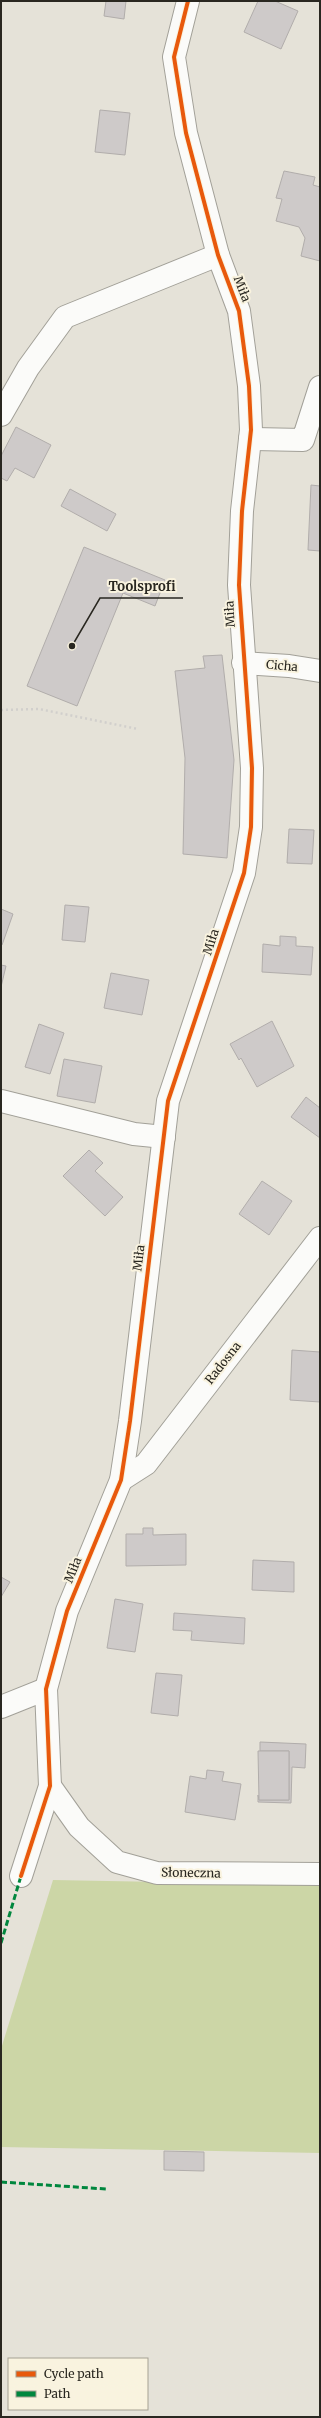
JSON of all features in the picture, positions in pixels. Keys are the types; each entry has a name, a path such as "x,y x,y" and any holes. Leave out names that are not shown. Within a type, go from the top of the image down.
{"street":[{"name":"Miła","path":"21,1876 50,1786 46,1689 67,1611 121,1480 130,1421 168,1101 244,873 250,835 252,768 243,663 239,585 242,511 250,439 249,386 239,311 218,255 186,133 174,57 188,1"},
{"path":"1,415 28,368 65,317 218,255"},
{"path":"250,439 303,440 320,387"},
{"name":"Cicha","path":"243,663 320,670"},
{"path":"1,1101 134,1134 164,1138"},
{"name":"Radosna","path":"121,1480 146,1464 320,1238"},
{"path":"1,1707 46,1689"},
{"name":"Słoneczna","path":"50,1786 79,1827 117,1862 157,1873 320,1874"}],"path":[{"path":"1,710 39,710 138,729"}],"green space":[{"path":"53,1880 320,1885 320,2153 1,2147 1,2049"}],"building":[{"path":"106,1 126,1 124,19 104,16"},
{"path":"258,1 275,1 298,11 281,49 244,32"},
{"path":"100,110 130,113 125,155 95,152"},
{"path":"284,171 315,177 313,185 320,187 320,261 301,256 305,238 299,227 276,221 282,199 276,198"},
{"path":"16,427 51,445 34,478 15,468 7,481 1,478 1,456"},
{"path":"311,485 320,486 320,551 308,550"},
{"path":"70,489 116,514 107,531 61,506"},
{"path":"84,547 165,580 155,606 123,593 77,706 27,686"},
{"path":"222,655 234,760 227,858 183,854 185,758 175,671 205,668 203,656"},
{"path":"289,829 314,830 312,864 287,863"},
{"path":"65,905 89,907 85,942 62,940"},
{"path":"1,909 13,914 2,945 1,945"},
{"path":"280,936 296,937 296,946 313,947 311,975 262,972 263,944 280,946"},
{"path":"1,965 6,966 1,987"},
{"path":"111,973 149,980 142,1015 104,1008"},
{"path":"272,1021 294,1066 257,1087 241,1058 239,1060 230,1044"},
{"path":"39,1024 64,1033 50,1074 25,1067"},
{"path":"64,1059 102,1066 95,1103 57,1096"},
{"path":"306,1097 320,1108 320,1138 291,1117"},
{"path":"89,1150 103,1163 95,1171 123,1197 105,1216 63,1176"},
{"path":"262,1181 292,1201 269,1235 239,1214"},
{"path":"292,1350 320,1352 320,1402 290,1400"},
{"path":"143,1528 153,1528 153,1535 186,1534 186,1565 126,1566 126,1534 143,1534"},
{"path":"253,1560 294,1562 294,1592 252,1590"},
{"path":"1,1577 10,1582 1,1597"},
{"path":"115,1599 143,1604 135,1652 107,1648"},
{"path":"174,1613 245,1618 244,1644 191,1640 192,1631 173,1630"},
{"path":"156,1673 182,1675 178,1716 151,1713"},
{"path":"260,1742 306,1744 305,1768 292,1767 291,1803 258,1802 258,1795 259,1800 289,1800 289,1751 260,1751"},
{"path":"258,1751 289,1751 289,1800 259,1800"},
{"path":"207,1770 224,1772 222,1781 241,1784 235,1820 185,1812 190,1776 206,1779"},
{"path":"164,2151 204,2152 204,2171 164,2170"}],"marked path":[{"path":"1,1943 21,1876"},
{"path":"1,2182 106,2189"}],"cycle path":[{"path":"21,1876 50,1786 46,1689 67,1611 121,1480 130,1421 168,1101 244,873 251,827 252,768 239,585 242,511 251,430 249,386 239,311 218,255 186,133 174,57 188,1"}],"place":[{"name":"Toolsprofi","path":"72,646"}]}
